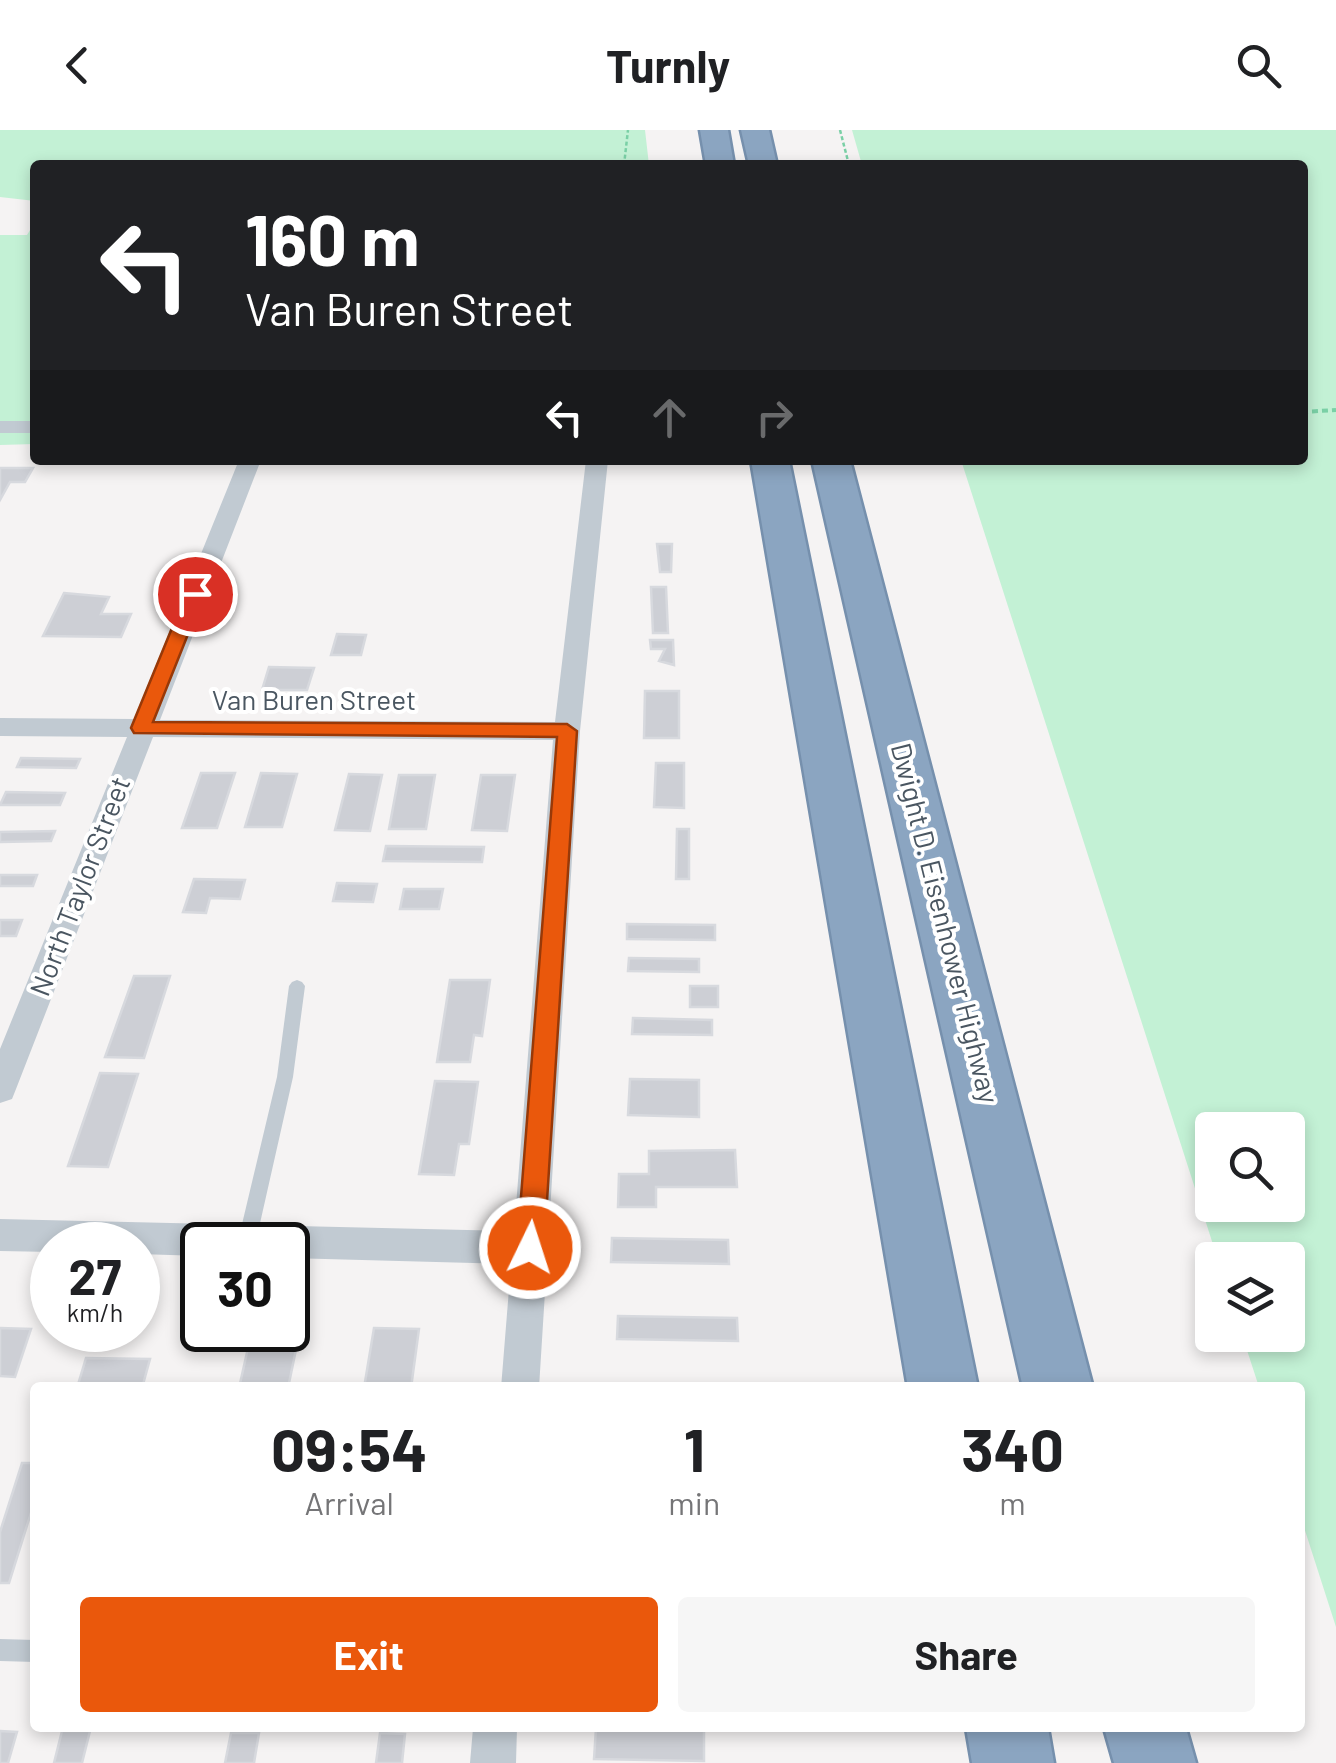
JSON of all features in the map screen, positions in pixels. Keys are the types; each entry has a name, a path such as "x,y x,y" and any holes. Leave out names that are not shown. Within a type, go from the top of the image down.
{"highway":[{"path":"714,130 719,160"},
{"path":"755,130 762,160"},
{"path":"770,465 942,1382"},
{"name":"Dwight D. Eisenhower Highway","path":"832,465 1057,1382"},
{"path":"1008,1732 1014,1763"},
{"path":"1143,1732 1151,1763"}],"street":[{"path":"0,427 30,427"},
{"name":"North Taylor Street","path":"0,1089 140,728 248,465"},
{"path":"520,1382 567,731 596,465"},
{"name":"Van Buren Street","path":"0,727 567,731"},
{"path":"0,1234 180,1239"},
{"path":"310,1243 530,1248"},
{"path":"493,1763 496,1732"}],"lane":[{"path":"251,1222 285,1077 298,986"},
{"path":"0,1650 30,1651"}],"path":[{"path":"625,160 628,130"},
{"path":"840,130 848,160"},
{"path":"1308,412 1336,410"}],"green space":[{"path":"0,130 645,130 648,160 30,160 30,200 0,197"},
{"path":"852,130 1336,130 1336,1627 1305,1531 1305,1382 1257,1382 1248,1352 1305,1352 1305,1242 1212,1242 1206,1222 1305,1222 1305,1112 1195,1112 1195,1188 963,465 1308,465 1308,160 861,160"},
{"path":"30,230 30,444 0,445 0,235 27,235"}],"building":[{"path":"0,468 33,468 25,482 10,482 0,500"},
{"path":"657,544 672,544 671,572 660,572"},
{"path":"651,587 666,587 668,633 653,633"},
{"path":"64,593 109,597 101,614 131,614 121,637 43,636"},
{"path":"337,634 366,635 361,655 331,655"},
{"path":"650,640 673,640 674,665 659,661 665,649 651,649"},
{"path":"269,667 314,668 307,690 262,690"},
{"path":"645,691 679,691 679,738 644,738"},
{"path":"21,758 80,759 76,768 17,767"},
{"path":"656,763 684,763 684,808 654,807"},
{"path":"201,773 235,773 217,828 182,828"},
{"path":"261,773 297,774 282,827 245,827"},
{"path":"349,774 382,775 370,831 335,830"},
{"path":"399,775 435,775 426,829 389,829"},
{"path":"481,775 515,775 507,831 472,830"},
{"path":"6,792 65,793 60,805 0,805"},
{"path":"677,829 689,829 689,879 676,879"},
{"path":"55,831 51,841 0,842 0,832"},
{"path":"386,846 484,847 482,862 383,861"},
{"path":"0,875 37,875 33,886 0,886"},
{"path":"194,879 245,880 240,899 210,898 206,913 183,912"},
{"path":"337,883 377,884 373,902 333,901"},
{"path":"404,889 443,889 439,909 400,909"},
{"path":"0,920 22,920 16,936 0,936"},
{"path":"627,924 715,925 715,940 627,939"},
{"path":"629,958 699,959 699,972 628,971"},
{"path":"134,976 170,976 144,1058 105,1057"},
{"path":"450,980 490,980 482,1036 474,1035 470,1062 437,1062"},
{"path":"690,986 718,986 718,1007 690,1007"},
{"path":"633,1018 712,1020 712,1035 632,1034"},
{"path":"100,1073 138,1074 108,1167 68,1166"},
{"path":"630,1079 699,1080 699,1117 628,1115"},
{"path":"435,1081 478,1082 469,1144 459,1144 454,1175 419,1174"},
{"path":"735,1150 737,1187 656,1187 656,1207 618,1207 619,1174 649,1174 649,1151"},
{"path":"612,1238 728,1240 729,1264 611,1262"},
{"path":"618,1316 737,1318 738,1341 617,1339"},
{"path":"0,1328 30,1329 15,1377 0,1376"},
{"path":"374,1328 419,1329 412,1382 365,1382"},
{"path":"247,1352 296,1352 289,1382 240,1382"},
{"path":"86,1358 150,1359 144,1382 79,1382"},
{"path":"22,1463 30,1463 30,1516 9,1583 0,1583 0,1532"},
{"path":"0,1731 17,1732 8,1763 0,1763"},
{"path":"62,1732 90,1732 82,1763 54,1763"},
{"path":"596,1732 704,1732 704,1761 594,1759"},
{"path":"231,1733 259,1733 254,1763 225,1763"},
{"path":"380,1733 405,1734 402,1763 376,1763"}],"route":[{"path":"195,594 140,728 567,731 530,1248"}]}
